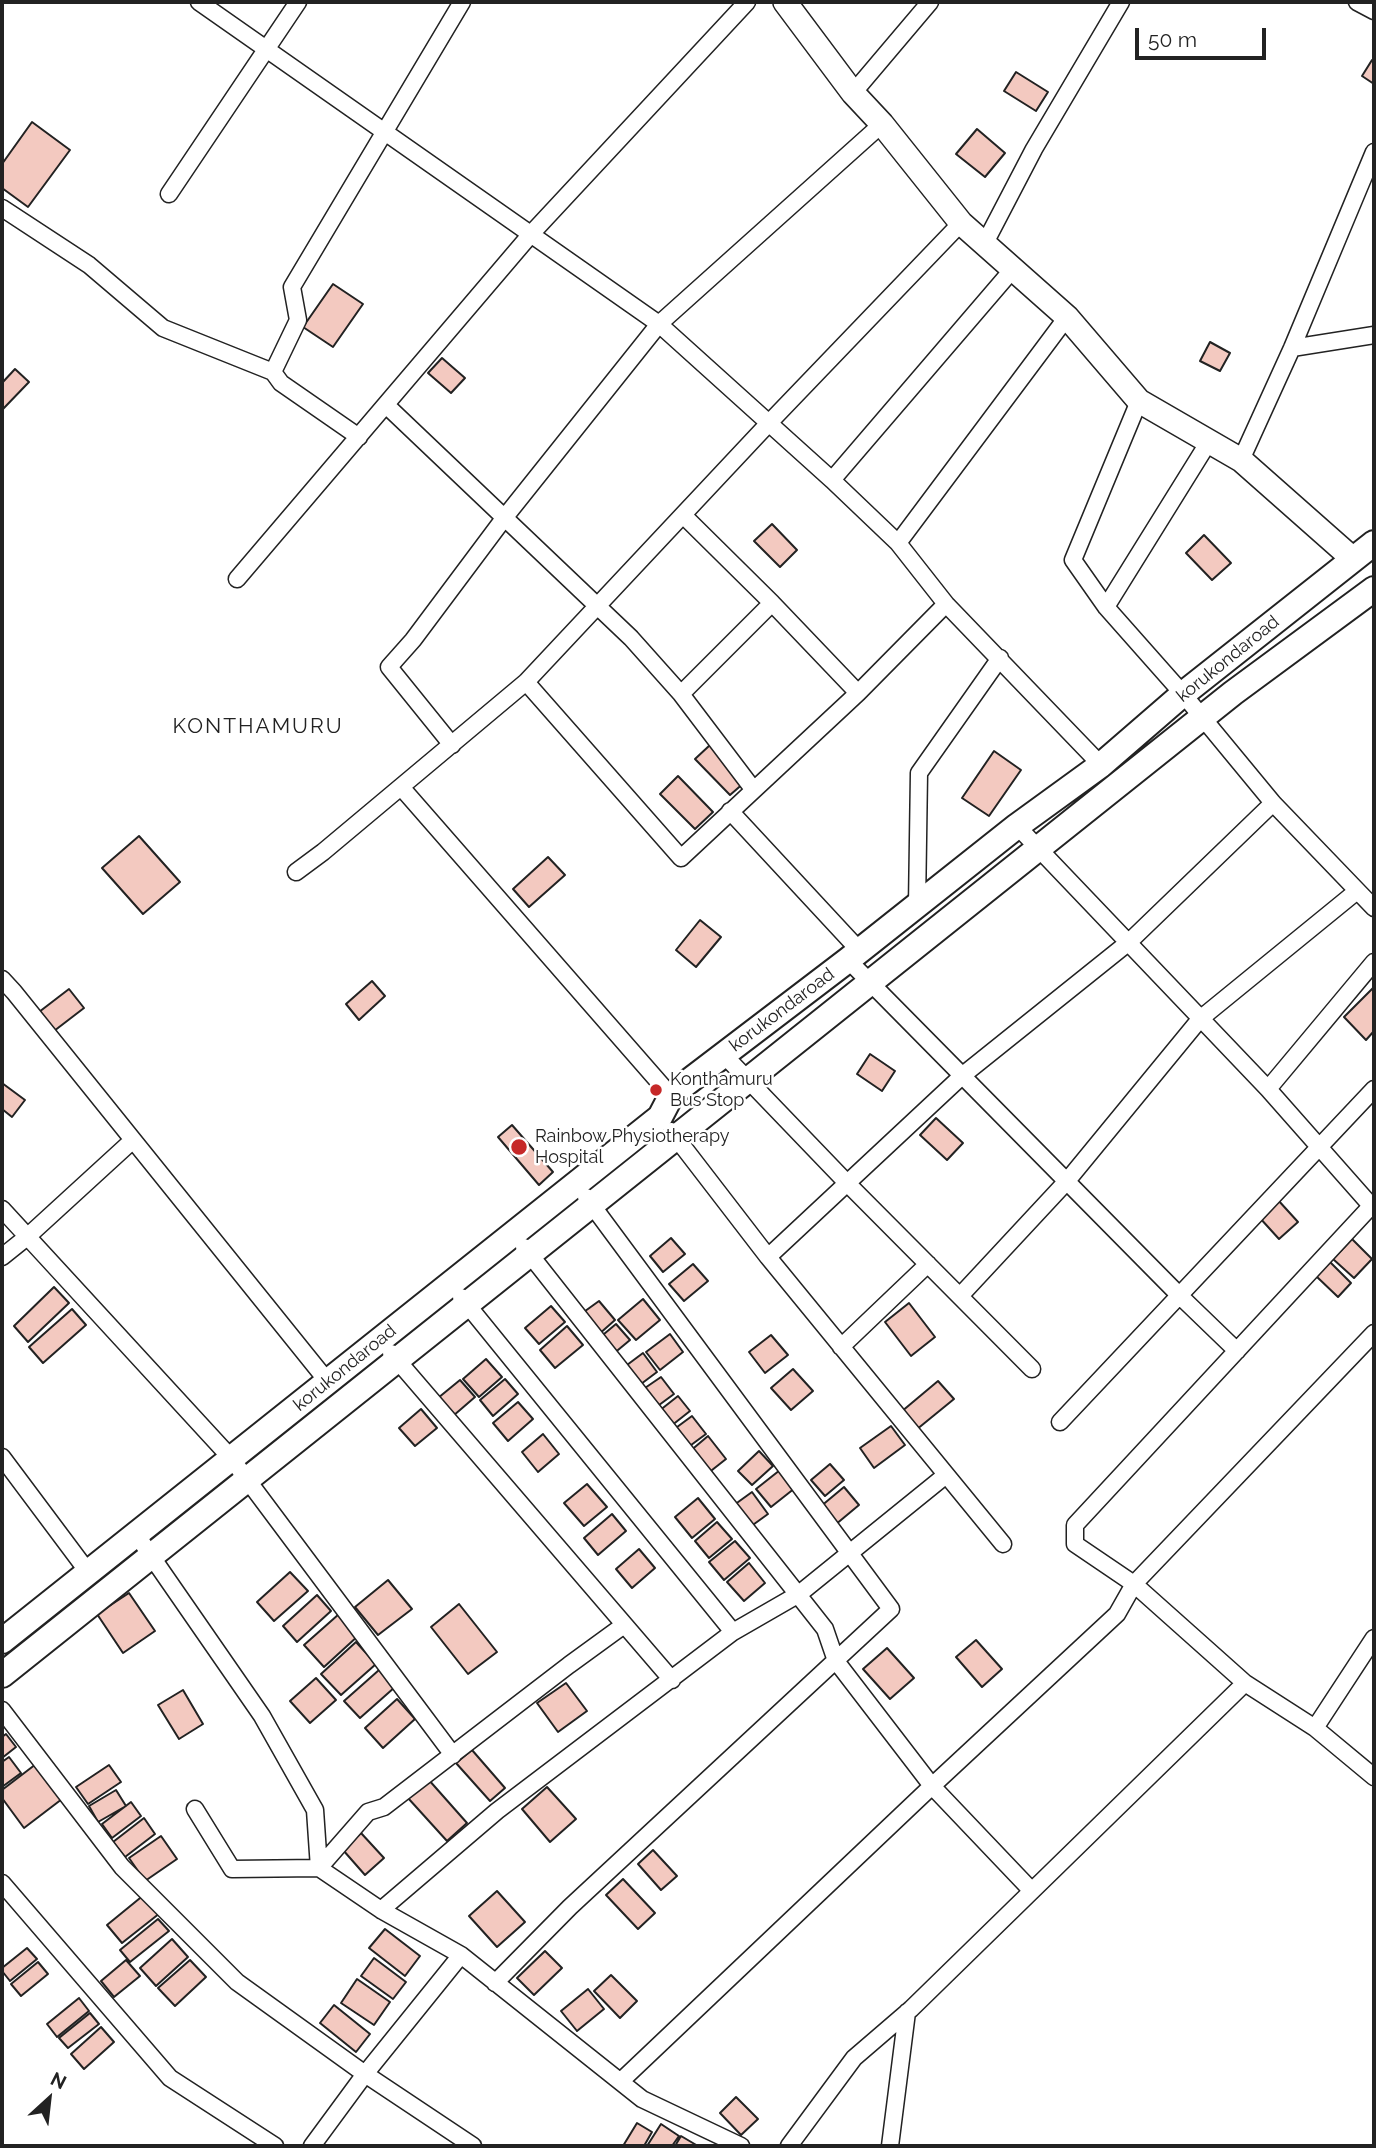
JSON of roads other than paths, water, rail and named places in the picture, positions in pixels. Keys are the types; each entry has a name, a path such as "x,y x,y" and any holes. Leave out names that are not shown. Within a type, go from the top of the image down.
{"main road":[{"path":"785,2 853,93 961,223 1067,317 1139,401 1241,460 1353,559"},
{"name":"korukondaroad","path":"2,1641 576,1184 724,1055 1017,826 1101,765 1184,694 1374,544"},
{"path":"2,1675 1038,848 1203,718 1374,589"}],"street":[{"path":"199,2 659,324 898,543 946,604 1101,765"},
{"path":"169,194 298,2"},
{"path":"273,372 298,320 292,287 462,2"},
{"path":"237,579 531,234 747,2"},
{"path":"853,93 930,2"},
{"path":"985,243 1034,149 1121,2"},
{"path":"1357,2 1374,11"},
{"path":"452,745 389,667 413,640 505,517 659,324 881,124"},
{"path":"1241,460 1292,348 1374,152"},
{"path":"2,208 89,265 163,328 273,372 281,383 359,437"},
{"path":"296,872 526,682 961,223"},
{"path":"832,480 1013,269"},
{"path":"898,543 1067,317"},
{"path":"1292,348 1374,335"},
{"path":"1139,401 1073,560 1106,607 1184,694 1273,803 1374,908"},
{"path":"386,405 631,638 681,694 753,789"},
{"path":"1106,607 1208,443"},
{"path":"683,515 858,693"},
{"path":"681,694 772,603"},
{"path":"526,682 681,858 858,693 946,604"},
{"path":"917,906 919,773 1000,658"},
{"path":"401,787 665,1106 676,1138 768,1257 1003,1544"},
{"path":"768,1257 963,1075 1129,942 1273,803"},
{"path":"730,811 854,955 870,982 1237,1351"},
{"path":"1017,826 1268,1089 1373,1206 1075,1525 1075,1544 1134,1584 1245,1683 1315,1728 1374,1777"},
{"path":"960,1296 1067,1181 1200,1019 1357,891"},
{"path":"1268,1089 1374,962"},
{"path":"2,979 328,1382"},
{"path":"724,1055 1032,1369"},
{"path":"1060,1422 1374,1089"},
{"path":"2,1257 133,1140"},
{"path":"495,1983 570,1907 891,1609 576,1184"},
{"path":"2,1209 231,1458 453,1755"},
{"path":"513,1234 825,1629 836,1661 932,1786 1031,1890"},
{"path":"841,1347 928,1264"},
{"path":"451,1284 733,1632"},
{"path":"621,2081 1117,1614 1134,1584 1374,1333"},
{"path":"380,1340 672,1680"},
{"path":"2,1457 88,1572"},
{"path":"381,1909 497,1811 733,1632 797,1594 946,1475"},
{"path":"136,1534 262,1716 315,1810 319,1868"},
{"path":"319,1868 368,1812 384,1807 625,1625"},
{"path":"1315,1728 1374,1638"},
{"path":"789,2146 854,2058 907,2012 1245,1683"},
{"path":"2,1710 122,1867 237,1982 365,2074 473,2146"},
{"path":"195,1809 232,1869 319,1868 381,1909 461,1955 642,2098 741,2146"},
{"path":"2,1883 170,2078 275,2146"},
{"path":"312,2146 365,2074 461,1955"},
{"path":"890,2146 907,2012"}],"place":[{"name":"Konthamuru Bus Stop","path":"656,1090"},
{"name":"Rainbow Physiotherapy Hospital","path":"519,1147"}],"district":[{"name":"KONTHAMURU","path":"258,727"}]}
